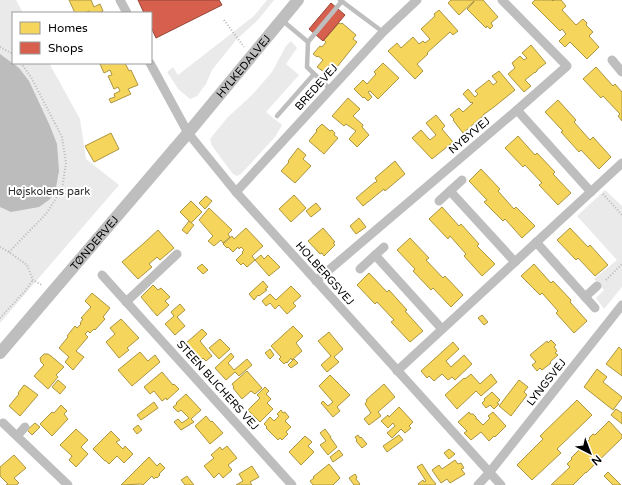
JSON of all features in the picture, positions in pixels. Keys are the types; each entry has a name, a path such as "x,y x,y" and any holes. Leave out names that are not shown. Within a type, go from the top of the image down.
{"street":[{"path":"120,0 126,12"},
{"name":"HYLKEDALVEJ","path":"188,133 298,0"},
{"name":"BREDEVEJ","path":"236,192 383,32 417,0"},
{"name":"NYBYVEJ","path":"316,281 567,66 502,0"},
{"name":"HOLBERGSVEJ","path":"151,64 188,133 236,192 501,485"},
{"path":"517,110 594,189"},
{"name":"TØNDERVEJ","path":"0,353 188,133"},
{"path":"397,371 622,163"},
{"path":"439,201 462,180"},
{"path":"450,191 515,262"},
{"path":"536,242 595,308"},
{"path":"360,269 384,247"},
{"path":"126,302 177,254"},
{"path":"375,255 442,329"},
{"name":"STEEN BLICHERS VEJ","path":"102,275 292,485"},
{"path":"585,297 597,286"},
{"name":"LYNGSVEJ","path":"478,485 490,473 622,305"},
{"path":"3,423 68,485"},
{"path":"17,436 25,427"}],"lane":[{"path":"330,89 307,68 308,42 341,1 383,32"},
{"path":"282,20 308,42"},
{"path":"277,116 314,74"}],"path":[{"path":"224,20 251,56"},
{"path":"0,46 12,53"},
{"path":"10,252 46,214 62,189 66,163 62,137 31,77 22,64"},
{"path":"594,189 622,215"},
{"path":"0,247 10,252 27,265 33,280 53,292"},
{"path":"597,286 622,264"},
{"path":"0,318 33,280"}],"green space":[{"name":"Højskolens park","path":"0,0 16,0 22,12 12,12 12,64 50,64 80,119 86,159 119,185 0,323"},
{"path":"267,0 274,0 258,20 236,40 212,70 206,84 197,96 190,99 179,90 167,72 173,67 178,75 254,16"},
{"path":"291,41 297,48 286,64 299,75 266,112 282,125 275,137 241,174 237,176 233,174 212,146 210,139 227,118 253,94 272,72 286,46"},
{"path":"605,190 622,206 622,287 604,309 596,298 604,290 594,279 617,260 577,216"}],"shaded area":[{"path":"0,54 19,68 29,81 57,144 59,171 55,193 49,200 39,207 11,212 0,207"}],"building: Homes":[{"path":"69,0 91,0 94,7 100,4 103,11 100,12 75,12"},
{"path":"451,0 483,0 498,17 491,23 493,26 490,29 487,26 486,28 467,9 474,1 459,15 448,3"},
{"path":"535,0 561,0 566,6 562,10 576,25 583,19 587,23 586,25 593,32 589,36 599,47 587,59 570,42 565,47 559,41 566,34 562,29 560,31 532,3"},
{"path":"439,10 458,31 453,35 450,32 417,64 423,71 415,79 388,51 397,43 401,48 413,37 419,44 423,41 425,43 430,39 421,29 435,16 434,14"},
{"path":"339,23 342,23 356,35 353,39 357,42 337,67 333,64 331,66 329,65 324,72 317,67 323,60 313,54 320,46 322,47 326,42 324,40"},
{"path":"531,45 546,63 525,80 531,86 524,92 508,74 515,68 512,63 520,56 524,60 527,58 522,53"},
{"path":"383,63 399,78 378,99 370,91 368,92 372,97 368,101 354,89 363,80 367,84 376,74 374,72"},
{"path":"100,64 126,64 129,71 131,70 138,85 128,89 131,94 111,103 109,99 115,97 114,94 120,91 118,87 114,89 108,76 112,75 110,70 104,73"},
{"path":"596,67 613,86 615,84 622,92 622,121 618,116 620,114 603,96 601,98 583,79"},
{"path":"499,71 515,90 463,133 450,115 459,108 463,112 473,103 471,103 463,94 468,89 475,97 478,94 475,91 489,80 493,85 497,82 492,76"},
{"path":"348,98 360,109 353,116 363,125 362,127 369,135 357,147 349,139 356,131 346,124 344,126 332,116"},
{"path":"558,100 576,120 574,122 590,140 593,137 611,157 599,169 581,150 579,152 561,132 563,131 545,112"},
{"path":"436,115 445,126 442,129 453,142 432,159 412,138 421,130 430,140 436,135 426,123"},
{"path":"322,124 330,131 332,130 335,133 334,135 338,138 324,154 309,141"},
{"path":"111,133 119,149 94,162 85,146"},
{"path":"518,136 535,155 537,153 555,172 553,174 571,193 558,205 539,185 542,183 525,165 523,167 505,148"},
{"path":"298,148 306,155 303,159 311,166 295,183 281,171"},
{"path":"395,161 405,174 385,191 384,189 363,206 356,198 375,183 377,181 375,178"},
{"path":"481,169 500,189 498,191 514,209 516,207 535,226 522,238 505,219 503,221 484,202 487,200 469,181"},
{"path":"294,195 306,208 291,222 279,209"},
{"path":"206,196 212,201 205,209 199,203"},
{"path":"191,201 202,212 191,223 180,212"},
{"path":"316,203 321,209 311,217 306,211"},
{"path":"442,207 459,226 461,224 479,244 477,246 495,264 482,276 464,256 466,254 450,236 448,239 429,219"},
{"path":"209,208 232,230 228,234 230,237 223,243 221,240 214,246 208,241 213,236 199,220"},
{"path":"359,218 366,227 356,234 350,226"},
{"path":"189,221 194,225 187,234 182,230"},
{"path":"246,228 263,246 252,256 255,260 247,267 243,263 241,265 236,260 243,253 242,252 244,250 241,247 239,249 238,247 233,252 223,244 232,236 234,239"},
{"path":"323,228 335,242 333,243 335,245 324,256 322,253 320,254 308,241"},
{"path":"570,228 588,247 590,245 608,265 595,276 578,258 576,260 557,240"},
{"path":"158,230 174,248 160,260 157,257 149,264 152,267 138,279 122,262"},
{"path":"410,238 429,258 426,260 443,278 445,276 463,295 451,307 433,288 431,290 413,271 415,269 397,250"},
{"path":"261,255 264,259 268,255 280,267 269,276 255,260"},
{"path":"202,264 208,270 203,274 197,268"},
{"path":"534,264 551,283 553,281 571,300 570,302 587,321 574,333 556,313 558,311 542,293 540,295 521,276"},
{"path":"369,273 387,292 389,290 423,331 410,342 391,322 394,320 377,302 375,304 357,285"},
{"path":"263,281 268,287 265,289 267,290 259,296 258,295 254,300 249,294"},
{"path":"153,285 158,290 161,288 170,297 165,301 169,305 157,316 141,297"},
{"path":"291,286 301,296 293,303 296,306 287,314 279,305 275,309 270,303 266,306 262,301 270,294 276,300"},
{"path":"92,293 110,308 103,317 105,319 95,330 94,329 90,333 88,331 85,334 88,337 76,351 84,357 73,370 65,362 69,357 59,348 75,326 77,328 81,324 80,323 83,319 81,318 91,307 85,301"},
{"path":"180,304 185,310 177,317 185,326 175,335 165,324 174,316 171,312"},
{"path":"482,315 488,322 484,325 478,318"},
{"path":"121,319 139,338 127,348 129,350 119,358 106,342 115,334 110,328"},
{"path":"293,326 303,336 296,343 302,351 292,360 291,358 284,364 279,359 281,357 271,346"},
{"path":"202,329 207,334 200,341 212,356 206,361 203,358 199,362 188,350 189,348 185,344"},
{"path":"329,332 343,349 334,357 339,362 327,372 321,365 331,356 318,341"},
{"path":"220,339 230,349 219,359 209,348"},
{"path":"551,340 556,345 554,347 557,351 555,353 558,355 542,370 540,368 537,371 532,365 536,362 530,355 547,341 548,343"},
{"path":"453,342 459,349 446,361 451,367 464,355 472,364 455,380 452,377 448,380 442,374 434,381 429,376 427,378 421,371"},
{"path":"619,347 622,350 622,376 606,364"},
{"path":"270,349 274,355 270,359 265,353"},
{"path":"140,352 148,361 155,355 160,362 132,386 118,370"},
{"path":"231,353 234,357 228,363 234,370 247,359 252,365 239,376 235,372 226,380 215,368"},
{"path":"44,354 48,354 64,367 56,375 58,377 48,389 34,376 44,365 40,358"},
{"path":"294,359 298,363 291,368 288,365"},
{"path":"597,369 607,377 603,382 622,397 613,410 584,387"},
{"path":"247,371 262,388 255,394 251,391 242,399 233,388 234,387 232,384"},
{"path":"162,372 173,385 174,384 179,389 167,400 166,398 162,401 154,391 150,394 144,387"},
{"path":"471,374 480,384 491,374 497,382 481,396 476,391 457,409 445,395 464,378 465,379"},
{"path":"330,375 350,395 337,407 340,411 333,417 321,403 323,401 328,406 333,402 319,386"},
{"path":"58,380 66,387 60,394 52,387"},
{"path":"519,380 528,387 524,392 527,395 511,416 499,406"},
{"path":"384,384 395,397 378,412 381,416 369,425 364,419 371,413 365,404 367,401 366,400"},
{"path":"24,385 38,395 20,416 9,406"},
{"path":"265,387 269,391 266,394 271,399 267,403 273,409 260,422 248,410 260,398 257,395"},
{"path":"492,392 500,400 497,403 499,404 494,409 490,405 486,408 482,403 485,400 484,399"},
{"path":"186,394 201,410 191,419 194,422 181,430 174,422 178,419 182,423 189,418 181,410 178,412 173,407"},
{"path":"577,400 592,415 557,449 561,453 532,480 517,465 543,439 540,436"},
{"path":"154,402 158,408 141,420 137,415"},
{"path":"61,405 67,411 64,414 68,419 52,436 40,424 52,412 54,413"},
{"path":"399,407 413,422 409,426 411,428 405,433 401,429 392,438 387,433 395,426 393,423 388,428 381,421 388,415 389,417"},
{"path":"616,409 622,413 622,424 611,415"},
{"path":"281,410 289,417 285,421 291,427 286,432 288,434 282,440 280,438 278,440 264,424 270,417 274,421 279,416 277,414"},
{"path":"469,412 470,414 473,414 483,425 490,418 488,416 493,412 506,426 489,441 481,432 471,440 464,433 467,431 458,422"},
{"path":"206,416 223,433 210,444 195,426"},
{"path":"609,421 622,435 622,438 573,485 551,485 570,467 567,464 581,448 580,446 585,441 586,443 593,434 595,435"},
{"path":"35,423 40,427 32,435 27,430"},
{"path":"138,425 142,430 137,434 133,429"},
{"path":"76,429 88,440 81,447 88,454 76,467 69,460 72,456 60,445"},
{"path":"325,429 337,447 328,455 320,445 326,441 320,433"},
{"path":"111,431 120,440 116,442 123,449 125,446 133,454 124,463 117,456 109,464 93,449"},
{"path":"358,435 367,444 362,448 356,441 357,440 355,437"},
{"path":"399,435 403,440 387,452 383,446"},
{"path":"305,436 312,442 308,446 314,452 301,465 289,452"},
{"path":"227,446 237,458 228,465 232,470 223,478 219,473 214,478 204,466 214,458 211,455 220,447 222,450"},
{"path":"449,449 455,454 449,459 444,453"},
{"path":"339,450 343,455 333,462 330,457"},
{"path":"14,455 26,468 14,478 19,483 16,485 6,485 8,484 0,476 0,467"},
{"path":"149,457 157,466 160,463 165,468 157,478 156,477 154,479 152,476 143,485 121,485"},
{"path":"455,460 458,464 461,463 464,468 461,469 465,474 450,483 447,479 441,483 432,470 439,465 442,469"},
{"path":"329,464 340,478 333,485 313,485 310,481 314,478 313,477"},
{"path":"422,464 436,484 418,484 423,480 424,482 426,481 417,467"},
{"path":"252,466 259,477 250,482 252,485 236,485 243,481 239,474"},
{"path":"608,472 621,485 613,485 604,476"},
{"path":"355,474 357,477 356,479 360,484 358,485 354,485 349,478"},
{"path":"187,476 194,485 185,485 181,480"}],"building: Shops":[{"path":"138,0 219,0 222,5 156,38 152,29 152,12 144,12"},
{"path":"331,3 345,15 323,41 309,29"}]}
